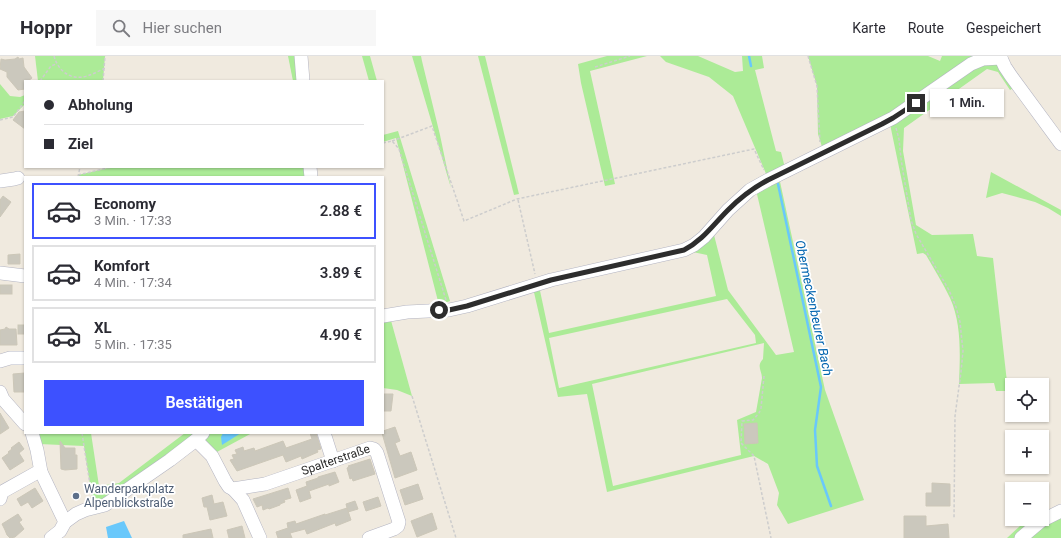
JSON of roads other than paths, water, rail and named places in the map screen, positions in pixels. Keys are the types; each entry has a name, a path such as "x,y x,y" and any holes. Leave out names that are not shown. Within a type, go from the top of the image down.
{"street":[{"path":"301,56 303,80"},
{"path":"384,316 407,312 449,310 474,304 537,284 684,250 694,245 704,237 740,198 750,190 893,118 971,64 983,60 1000,57 1011,76 1061,144"},
{"path":"0,181 14,180 18,178"},
{"path":"0,273 24,276"},
{"path":"0,362 10,358 24,358"},
{"path":"1,397 24,423"},
{"path":"32,434 38,450 41,472 65,522"},
{"path":"324,434 333,461"},
{"path":"51,538 60,531 65,522 76,514 105,505 200,437 212,456 224,482 243,500 260,538"},
{"name":"Spalterstraße","path":"233,489 265,484 370,448 374,449 377,454 399,522 398,526 394,529 369,538"},
{"path":"0,499 2,492 41,472"},
{"path":"1021,538 1042,521 1061,511"}],"water":[{"path":"222,434 239,434 222,445 221,437"},
{"path":"124,521 132,538 108,538 106,527"}],"waterway":[{"name":"Obermeckenbeurer Bach","path":"749,56 751,66"},
{"name":"Obermeckenbeurer Bach","path":"778,184 821,387 815,430 817,466 831,506"}],"place":[{"name":"Wanderparkplatz Alpenblickstraße","path":"76,496"}]}
